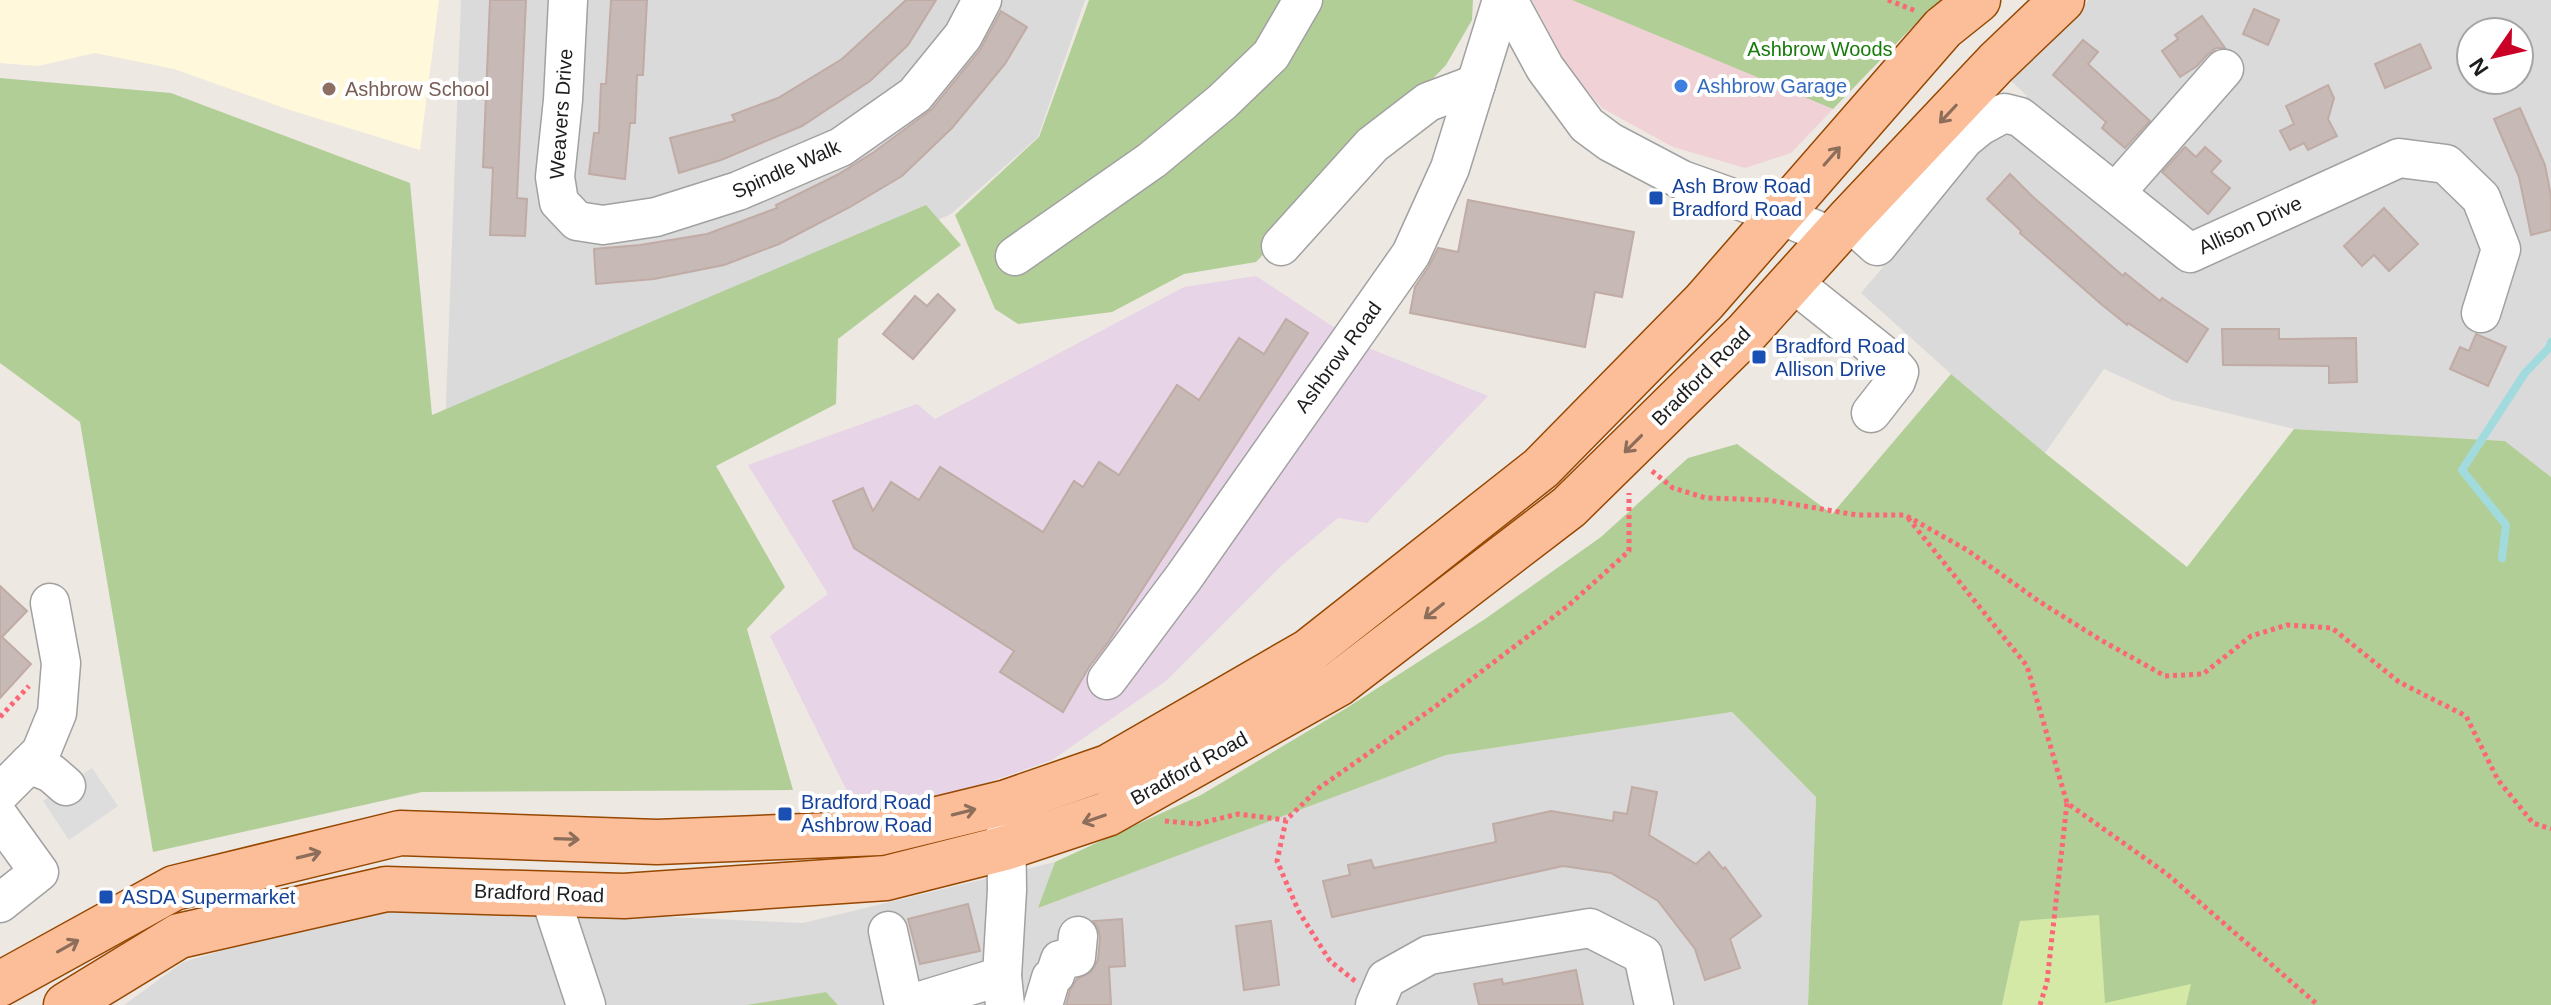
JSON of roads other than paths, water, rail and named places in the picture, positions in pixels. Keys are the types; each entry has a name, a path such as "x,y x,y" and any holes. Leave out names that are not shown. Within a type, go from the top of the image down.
{"main road":[{"name":"Bradford Road","path":"0,984 174,888 400,833 657,842 880,833 1007,802 1108,767 1309,651 1541,468 1704,302 1943,28 1978,0"},
{"name":"Bradford Road","path":"66,1005 179,936 386,889 624,896 886,878 1005,848 1107,814 1338,684 1569,507 1746,333 1996,63 2062,0"},
{"path":"880,833 886,878"}],"street":[{"name":"Weavers Drive","path":"568,0 555,177 559,202 577,221"},
{"name":"Spindle Walk","path":"577,221 603,225 656,217 738,191 841,147 915,95 963,36 982,0"},
{"path":"1015,256 1152,160 1222,102 1271,55 1303,0"},
{"name":"Ashbrow Road","path":"1107,680 1184,577 1411,254 1450,168 1502,0"},
{"path":"1508,0 1545,68 1587,125 1610,142 1682,180 1780,215 1840,229 1877,246 1964,139 2004,113 1997,90 1996,63"},
{"path":"2116,192 2224,69"},
{"path":"1281,246 1372,145 1428,102 1476,84"},
{"name":"Allison Drive","path":"2004,113 2020,117 2190,253 2399,158 2446,164 2481,198 2501,249 2481,313"},
{"path":"1792,282 1885,356 1899,372 1896,381 1871,413"},
{"path":"0,793 41,752 57,713 61,663 50,603"},
{"path":"29,764 51,773 66,786"},
{"path":"888,931 906,1005 1003,991 1007,802"},
{"path":"0,903 39,872 4,832"},
{"path":"549,893 586,1005"},
{"path":"1376,1002 1386,979 1429,955 1590,928 1643,955 1654,1005"},
{"path":"1043,1005 1060,960 1076,957 1078,936"}],"waterway":[{"path":"2502,558 2506,525 2462,470 2525,373 2551,342"}],"place":[{"name":"Ashbrow Garage","path":"1681,86"},
{"name":"Ashbrow School","path":"329,89"},
{"name":"Ash Brow Road Bradford Road","path":"1656,198"},
{"name":"Bradford Road Allison Drive","path":"1759,357"},
{"name":"Bradford Road Ashbrow Road","path":"785,814"},
{"name":"ASDA Supermarket","path":"106,897"}],"park label":[{"name":"Ashbrow Woods","path":"1820,49"}]}
